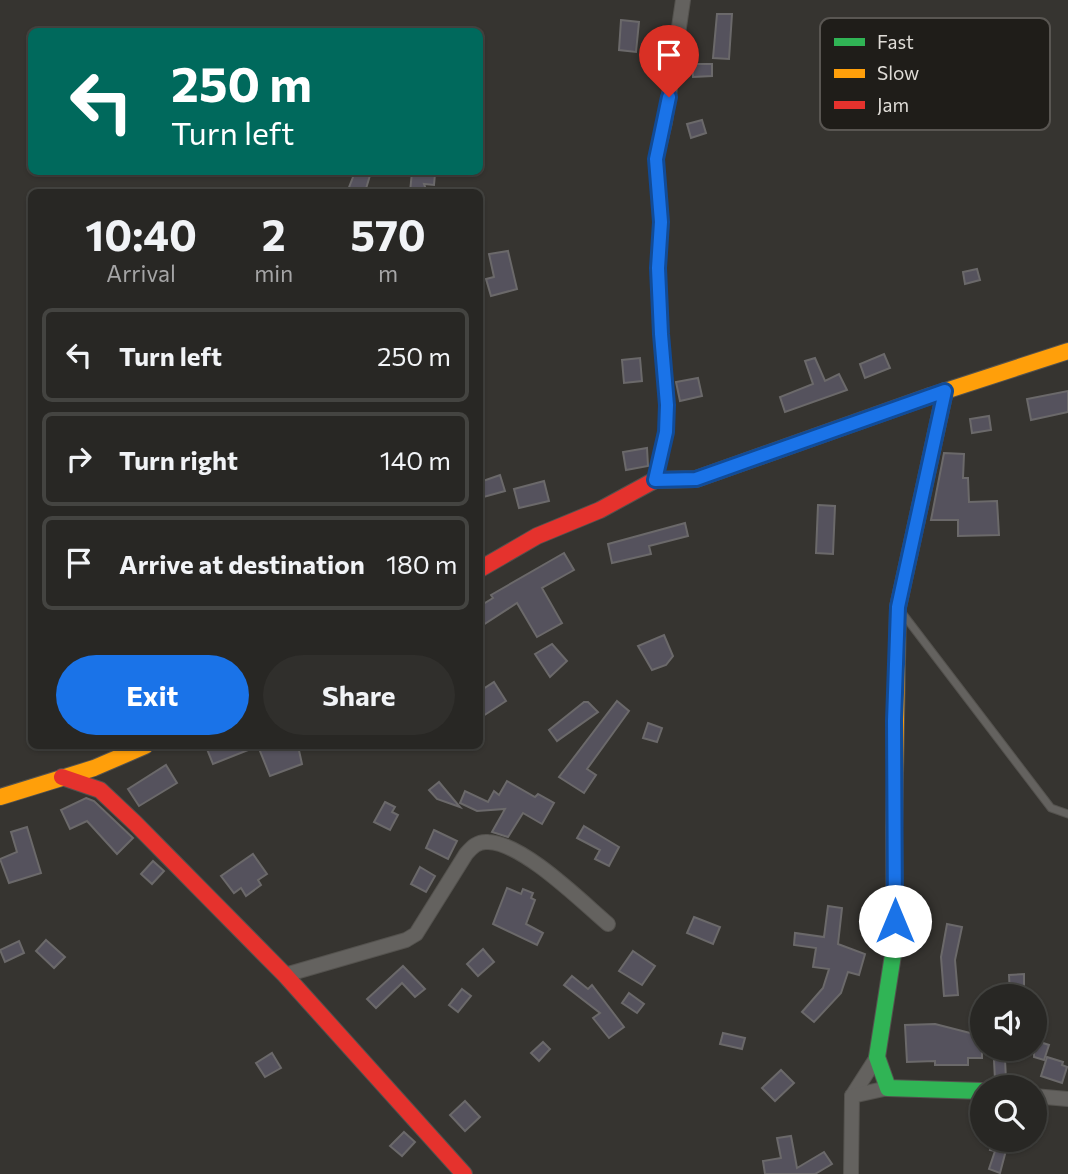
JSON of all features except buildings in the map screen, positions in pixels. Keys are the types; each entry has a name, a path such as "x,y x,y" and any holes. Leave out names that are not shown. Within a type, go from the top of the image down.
{"street":[{"path":"655,480 666,432 667,405 658,268 661,222 656,159 666,122 682,0"},
{"path":"483,567 537,537 600,510 655,480 696,479 945,391 1068,351"},
{"path":"851,1174 852,1096 877,1057 895,942 894,721 898,607 945,391"},
{"path":"0,797 94,768 138,749"},
{"path":"62,777 100,790 285,975 464,1174"},
{"path":"285,975 321,962 406,940 416,934 466,854 475,845 488,842 521,854 608,923"},
{"path":"877,1057 888,1088"},
{"path":"852,1096 888,1088 898,1091 970,1091"},
{"path":"1047,1097 1068,1099"}],"lane":[{"path":"898,607 1051,808 1068,814"}],"traffic: fast":[{"path":"894,830 895,942 877,1057 888,1088 970,1091"}],"traffic: slow":[{"path":"930,396 1068,351"},
{"path":"894,830 898,607 945,391"},
{"path":"0,797 94,768 138,749"}],"traffic: jam":[{"path":"483,567 537,536 600,510 655,480 696,479 930,396"},
{"path":"62,777 100,790 135,823 285,975 464,1174"}],"route":[{"path":"669,97 666,122 656,159 661,222 658,268 667,405 666,432 655,480 696,479 771,455 842,425 945,391 898,607 894,721 895,921"}]}
